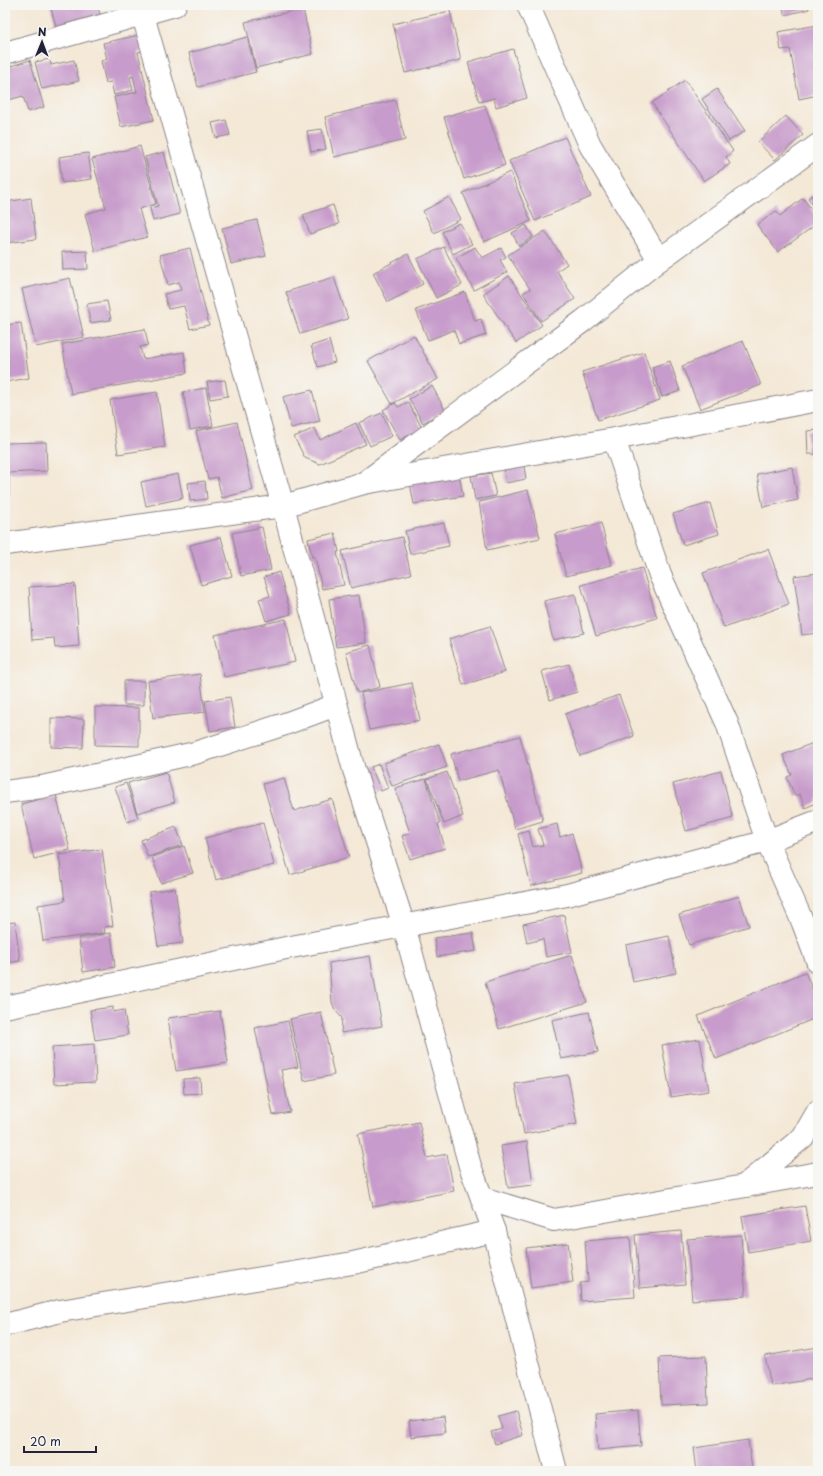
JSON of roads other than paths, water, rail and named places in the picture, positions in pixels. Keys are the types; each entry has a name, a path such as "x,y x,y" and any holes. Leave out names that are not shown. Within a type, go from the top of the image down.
{"street":[{"path":"5,53 141,10 175,5"},
{"path":"528,5 590,145 659,260"},
{"path":"141,10 283,506 354,770 404,926 470,1166 494,1231 556,1471"},
{"path":"364,483 583,321 659,260 818,146"},
{"path":"5,544 283,506 364,483 614,439 818,400"},
{"path":"614,439 660,575 727,723 768,841 803,923 818,963"},
{"path":"5,792 42,787 195,753 285,724 336,705"},
{"path":"5,1007 286,948 567,896 768,841 818,821"},
{"path":"744,1186 803,1137 818,1111"},
{"path":"482,1198 554,1220 818,1174"},
{"path":"5,1325 60,1311 353,1263 494,1231"}]}
